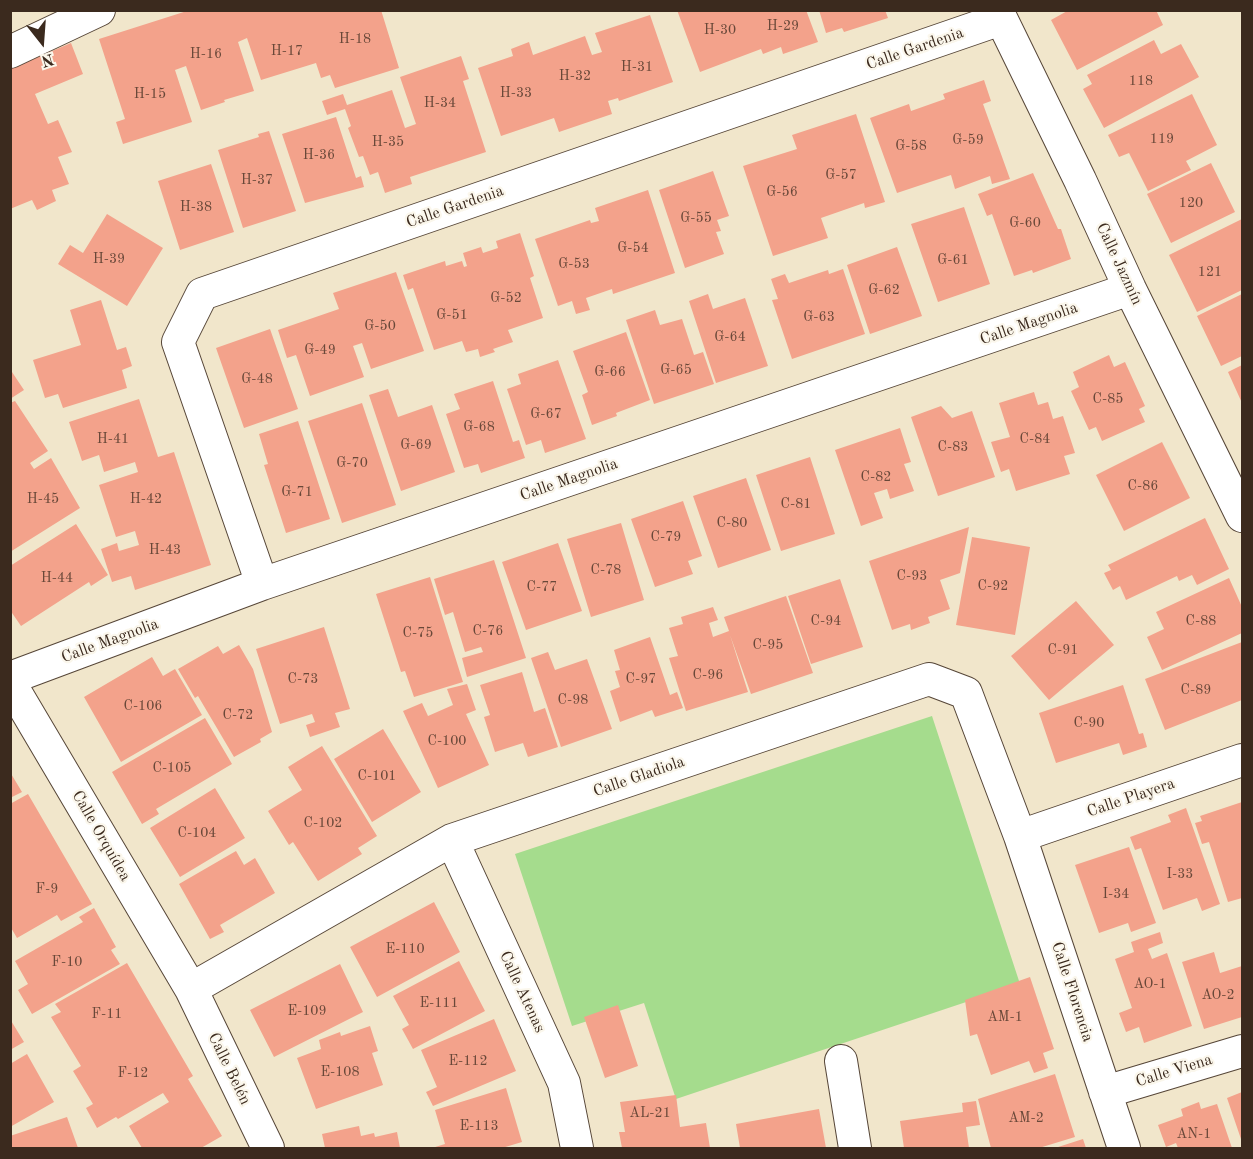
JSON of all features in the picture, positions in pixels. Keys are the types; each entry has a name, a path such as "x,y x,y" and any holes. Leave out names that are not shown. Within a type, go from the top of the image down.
{"street":[{"path":"10,52 99,10"},
{"name":"Calle Jazmín","path":"999,15 1242,516"},
{"name":"Calle Gardenia","path":"262,584 178,342 202,294 999,15"},
{"name":"Calle Magnolia","path":"10,678 262,584 1130,289"},
{"name":"Calle Gladiola","path":"191,989 452,840 929,679 966,693 1020,836"},
{"name":"Calle Orquídea","path":"10,683 191,989"},
{"name":"Calle Playera","path":"1020,836 1242,760"},
{"name":"Calle Florencia","path":"1020,836 1124,1149"},
{"name":"Calle Atenas","path":"452,840 564,1083 576,1149"},
{"name":"Calle Belén","path":"191,989 268,1149"},
{"name":"Calle Viena","path":"1105,1092 1242,1051"},
{"path":"841,1061 855,1149"}],"green space":[{"path":"932,716 1020,984 676,1099 644,1003 572,1026 515,854"}],"building":[{"path":"190,10 381,10 399,68 335,88 330,75 321,78 316,63 261,80 247,38 238,42 254,91 201,110 186,66 175,70 192,122 123,144 116,122 125,119 99,39"},
{"path":"677,10 806,10 818,42 783,54 781,47 763,54 761,49 700,72"},
{"path":"819,10 885,10 888,18 844,32 842,28 826,33"},
{"path":"1069,10 1156,10 1163,25 1077,70 1051,20"},
{"path":"650,15 673,82 619,101 618,98 608,101 612,114 559,132 554,118 501,136 478,68 513,56 511,49 529,42 533,55 585,36 592,55 602,52 595,33"},
{"path":"1154,40 1161,54 1181,44 1199,77 1104,128 1083,89 1092,84 1087,75"},
{"path":"71,43 83,74 35,94 48,124 58,120 72,152 58,157 69,184 52,190 56,201 37,210 32,200 10,209 10,69"},
{"path":"461,56 469,79 463,81 486,152 410,177 412,184 385,193 378,172 370,175 363,156 359,157 348,128 351,126 345,109 327,115 322,101 343,94 347,105 392,90 405,128 416,124 400,77"},
{"path":"984,80 991,101 983,104 1010,179 992,184 990,176 955,189 951,175 897,193 870,118 909,104 911,111 945,99 943,94"},
{"path":"1192,94 1217,145 1186,161 1191,170 1148,191 1129,153 1119,157 1108,135"},
{"path":"856,114 885,202 865,208 864,203 821,218 828,238 773,256 743,166 797,149 792,135"},
{"path":"336,117 356,178 361,176 364,187 305,203 282,134"},
{"path":"269,131 296,211 243,228 218,150 259,137 258,134"},
{"path":"1211,163 1235,212 1171,243 1147,194"},
{"path":"211,164 234,232 180,250 158,181"},
{"path":"713,171 729,216 717,220 721,231 716,232 724,254 685,268 659,190"},
{"path":"1033,173 1058,229 1061,229 1071,259 1033,273 1032,270 1014,276 992,214 987,216 978,194"},
{"path":"648,190 675,273 613,294 612,289 586,298 590,310 576,314 572,301 558,306 535,239 590,220 591,223 599,221 595,208"},
{"path":"964,207 990,284 938,302 911,224"},
{"path":"107,214 163,248 127,306 58,264 70,245 83,253"},
{"path":"1242,219 1242,290 1197,312 1169,255"},
{"path":"520,233 534,276 530,278 543,318 508,330 513,342 493,349 495,352 480,357 478,349 466,352 462,341 434,350 413,288 408,290 403,275 445,261 446,266 462,261 464,267 467,266 463,253 481,247 483,253 498,248 496,241"},
{"path":"897,247 922,316 870,334 847,265"},
{"path":"843,269 865,334 792,359 772,300 778,299 771,279 785,274 789,283 828,270 829,274"},
{"path":"396,272 424,351 371,369 362,343 353,346 364,377 310,396 296,355 287,358 278,330 339,309 333,293"},
{"path":"708,294 713,309 745,298 768,366 716,383 689,301"},
{"path":"1242,294 1242,356 1221,366 1197,316"},
{"path":"101,300 117,350 126,347 132,366 122,370 127,388 63,408 58,394 45,398 33,360 81,345 70,310"},
{"path":"655,310 660,325 682,319 694,355 703,352 714,384 654,404 626,320"},
{"path":"270,329 298,409 244,428 216,348"},
{"path":"626,332 650,400 592,425 582,395 588,392 573,351"},
{"path":"1109,355 1114,367 1125,362 1145,406 1139,409 1145,422 1102,441 1096,427 1089,430 1071,391 1079,387 1073,372"},
{"path":"558,360 586,439 545,453 541,440 526,445 507,389 521,384 518,374"},
{"path":"1242,365 1242,403 1228,372"},
{"path":"12,372 24,390 10,399 10,373"},
{"path":"493,381 513,442 519,440 525,458 481,473 478,464 464,468 446,414 460,409 454,394"},
{"path":"388,389 398,417 432,405 455,472 401,491 369,395"},
{"path":"1034,392 1038,405 1048,402 1053,419 1063,416 1075,453 1064,456 1070,474 1016,491 1009,469 1001,472 991,442 1010,437 999,403"},
{"path":"139,399 158,457 174,452 211,565 135,590 131,576 112,582 101,549 117,543 119,551 139,545 135,531 116,537 99,485 138,472 135,462 104,472 99,455 82,461 69,422"},
{"path":"15,401 48,451 30,463 34,469 51,458 80,508 10,552 10,403"},
{"path":"362,403 396,505 342,523 308,421"},
{"path":"941,406 952,418 972,411 995,477 938,496 911,417"},
{"path":"298,421 330,519 286,533 264,465 268,464 259,434"},
{"path":"900,428 911,462 904,464 914,491 890,499 887,489 874,493 883,518 861,526 835,450"},
{"path":"1162,442 1190,498 1124,531 1096,475"},
{"path":"810,457 835,534 781,551 756,475"},
{"path":"746,478 771,550 718,568 693,496"},
{"path":"683,501 702,556 688,561 693,574 655,587 631,519"},
{"path":"1205,518 1229,569 1197,585 1192,575 1179,581 1177,576 1126,600 1120,586 1113,590 1104,573 1111,570 1108,565"},
{"path":"621,523 644,600 591,617 567,539"},
{"path":"76,524 108,575 91,586 89,582 21,626 10,610 10,566"},
{"path":"969,527 960,573 940,580 950,609 928,617 930,623 911,630 910,624 892,630 869,561"},
{"path":"972,537 1030,547 1015,635 956,625"},
{"path":"558,543 582,611 526,630 502,562"},
{"path":"494,560 526,658 467,677 462,658 483,652 481,647 465,652 453,612 445,615 434,579"},
{"path":"430,577 463,682 414,697 405,671 401,672 376,594"},
{"path":"1229,578 1242,607 1242,633 1162,670 1147,637 1164,629 1156,612"},
{"path":"840,579 863,647 811,664 788,596"},
{"path":"786,596 813,673 751,694 730,635 748,692 686,711 669,658 678,656 669,628 683,624 681,617 713,607 718,620 709,623 713,637 729,631 724,617"},
{"path":"1076,601 1114,645 1049,700 1011,656"},
{"path":"324,627 350,709 335,713 340,727 310,737 306,725 315,722 312,714 280,724 256,649"},
{"path":"650,637 670,695 677,692 683,708 655,717 652,710 620,722 610,691 620,687 615,671 620,670 614,650"},
{"path":"1242,642 1242,700 1165,730 1145,679"},
{"path":"239,645 253,669 272,732 260,739 261,742 234,757 198,696 195,698 178,669 218,646 223,654"},
{"path":"548,652 555,670 587,659 612,729 561,747 531,658"},
{"path":"152,657 163,676 175,669 202,715 121,762 84,697"},
{"path":"522,672 534,712 545,708 558,747 528,757 523,743 495,752 484,717 490,715 480,685"},
{"path":"467,684 476,710 466,714 489,765 438,788 403,711 422,703 428,716 453,705 447,689"},
{"path":"1123,685 1139,734 1143,733 1147,747 1123,755 1119,743 1056,763 1039,713"},
{"path":"205,718 232,764 156,809 159,814 142,824 112,772"},
{"path":"383,729 421,792 372,822 334,759"},
{"path":"322,746 377,836 358,848 362,854 318,881 293,842 289,845 268,811 302,790 288,767"},
{"path":"10,772 22,792 10,798"},
{"path":"215,788 245,838 180,877 150,828"},
{"path":"28,794 92,904 61,921 57,915 17,938 10,926 10,804"},
{"path":"1242,802 1242,898 1228,902 1209,842 1202,844 1195,823 1202,821 1200,816"},
{"path":"1186,808 1220,904 1202,911 1197,898 1163,910 1141,848 1135,850 1130,837 1171,822 1168,815"},
{"path":"1129,847 1156,923 1131,932 1128,923 1099,933 1075,865"},
{"path":"236,851 244,865 255,858 275,893 220,925 224,932 210,939 179,884"},
{"path":"434,902 460,952 377,997 350,947"},
{"path":"94,908 116,947 111,950 120,964 32,1014 18,990 28,984 15,961 83,922 79,917"},
{"path":"1160,932 1163,943 1148,949 1152,959 1167,953 1192,1026 1144,1043 1139,1027 1126,1032 1119,1013 1132,1008 1115,959 1134,952 1131,942"},
{"path":"1214,952 1220,973 1242,966 1242,1017 1204,1029 1182,962"},
{"path":"459,961 485,1011 413,1049 402,1029 409,1025 393,996"},
{"path":"127,963 193,1076 188,1079 222,1136 201,1148 142,1148 129,1126 169,1102 163,1093 118,1119 116,1117 97,1128 86,1108 93,1104 73,1071 81,1066 51,1017 61,1012 55,1004"},
{"path":"340,964 363,1012 274,1057 250,1010"},
{"path":"1030,977 1054,1049 1043,1053 1048,1068 1034,1073 1029,1061 991,1075 977,1034 970,1036 965,1000"},
{"path":"618,1005 638,1066 605,1078 584,1017"},
{"path":"10,1019 24,1042 10,1050"},
{"path":"494,1019 516,1071 433,1106 426,1092 437,1087 421,1050"},
{"path":"370,1026 378,1051 372,1053 383,1085 316,1109 297,1058 321,1049 319,1040 340,1032 341,1036"},
{"path":"27,1054 54,1102 10,1127 10,1064"},
{"path":"1055,1074 1075,1137 1039,1148 991,1148 978,1099"},
{"path":"506,1088 522,1142 502,1148 432,1148 445,1144 435,1110"},
{"path":"1242,1092 1242,1142 1227,1098"},
{"path":"676,1095 680,1127 706,1123 710,1148 622,1148 619,1132 625,1132 620,1102"},
{"path":"976,1101 980,1125 966,1127 969,1148 904,1148 900,1121 963,1112 962,1103"},
{"path":"1199,1102 1201,1109 1217,1104 1232,1148 1178,1148 1176,1143 1166,1147 1158,1125 1183,1116 1181,1109"},
{"path":"819,1109 826,1148 740,1148 736,1124"},
{"path":"67,1117 78,1148 10,1148 10,1136"},
{"path":"359,1126 361,1136 374,1133 375,1137 397,1132 400,1148 325,1148 322,1134"},
{"path":"1083,1139 1086,1148 1055,1148"}]}
